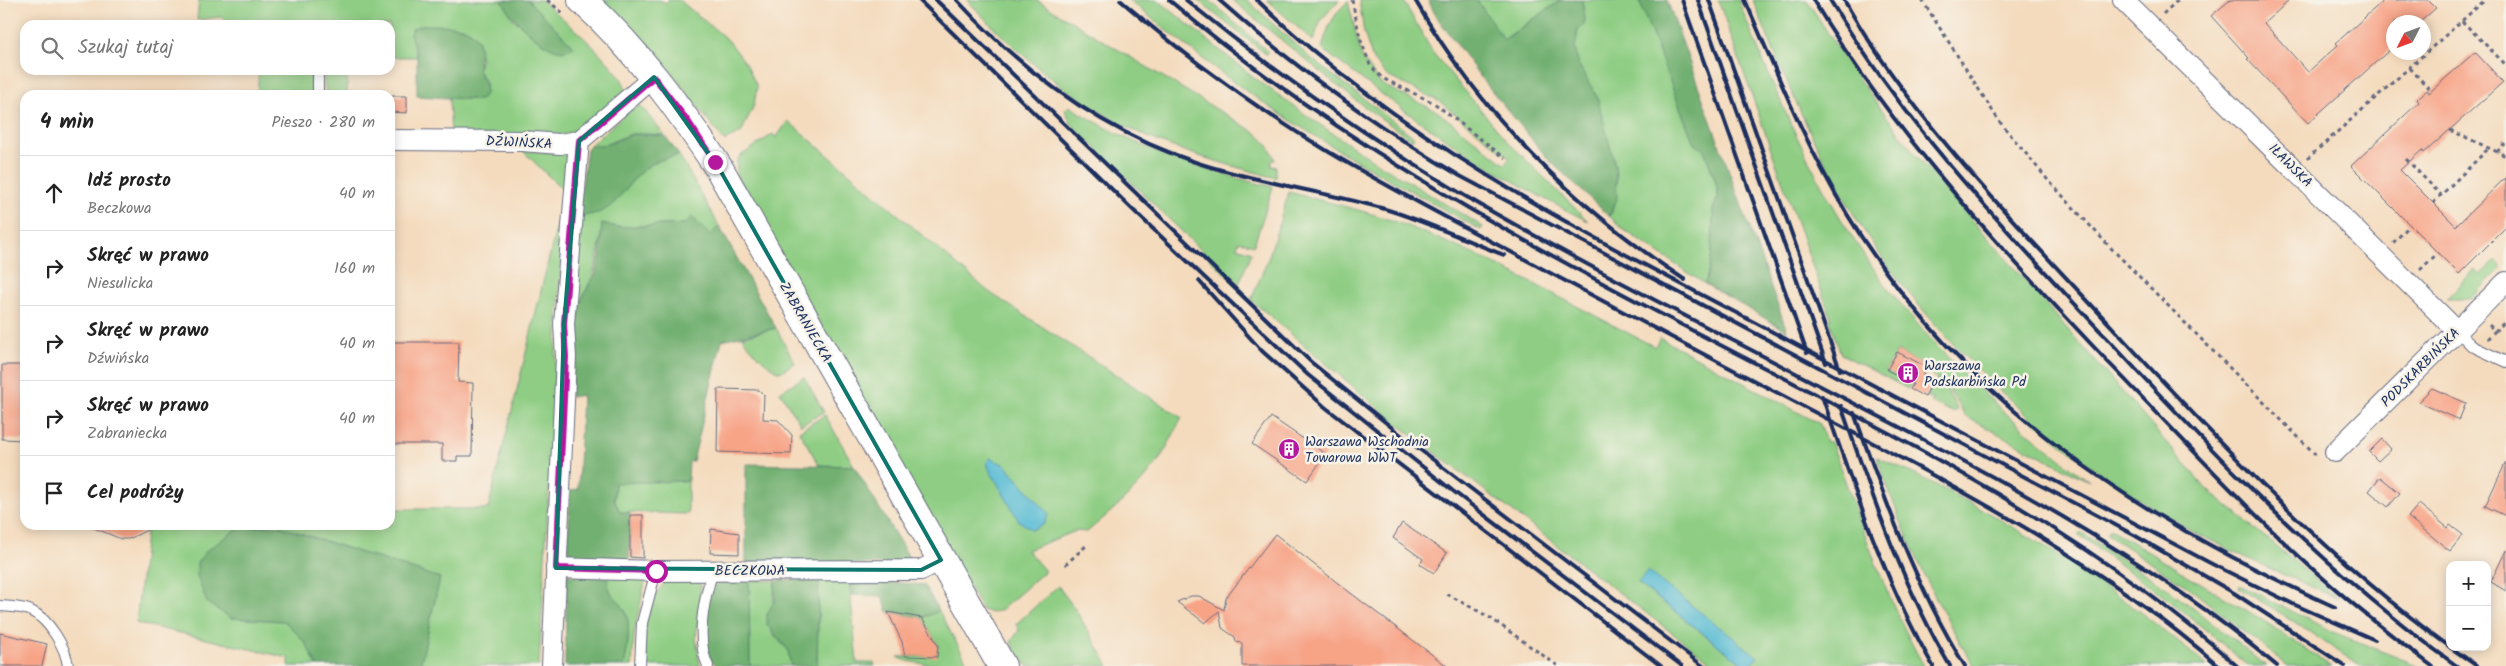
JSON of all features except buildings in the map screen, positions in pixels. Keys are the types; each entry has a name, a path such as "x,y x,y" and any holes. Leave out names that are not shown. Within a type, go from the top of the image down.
{"main road":[{"name":"ZABRANIECKA","path":"576,10 613,28 688,121 720,170 1002,666"}],"street":[{"name":"IŁAWSKA","path":"2123,0 2457,331"},
{"path":"552,666 566,357 564,324 579,141 654,77"},
{"name":"DŹWIŃSKA","path":"395,140 522,141 560,144 579,141"},
{"name":"PODSKARBIŃSKA","path":"2334,452 2506,282"},
{"name":"BECZKOWA","path":"556,568 656,571 921,570 942,560"}],"lane":[{"path":"318,75 318,90"},
{"path":"2457,331 2472,346 2506,362"},
{"path":"708,666 702,647 702,632 706,591 713,570"},
{"path":"640,666 642,623 656,571"},
{"path":"0,606 32,611 55,632 67,659 68,666"}],"path":[{"path":"547,0 576,10"},
{"path":"1352,0 1360,38 1370,65 1382,78 1434,104 1505,158"},
{"path":"1922,0 1999,121 2047,179 2108,245 2315,454 2334,452"},
{"path":"2157,19 2178,0"},
{"path":"2303,163 2485,0"},
{"path":"2462,21 2506,65"},
{"path":"2410,68 2431,91"},
{"path":"2450,130 2506,156"},
{"path":"2497,152 2506,142"},
{"path":"2433,203 2489,148"},
{"path":"2406,160 2441,196"},
{"path":"2389,247 2409,226"},
{"path":"2416,274 2438,253"},
{"path":"1066,565 1088,544"},
{"path":"1448,594 1489,617 1558,666"}],"highlighted area":[{"path":"654,77 720,170 941,560 921,570 556,568 564,324 579,141"}],"green space":[{"path":"199,0 502,0 513,19 547,45 534,7 528,0 541,0 603,56 614,69 626,90 580,129 554,138 451,135 449,98 480,100 486,85 478,69 481,58 472,32 462,27 422,25 414,46 417,57 395,57 395,20 227,20 220,17 197,20"},
{"path":"502,0 528,0 574,47 562,51 545,45 519,24"},
{"path":"601,0 660,0 666,3 668,0 679,0 728,40 747,65 757,87 754,105 741,133 724,141 654,50"},
{"path":"967,0 1036,0 1256,133 1267,145 1275,160 1271,161 1272,167 1276,166 1276,178 1179,149 1122,125 1051,78 1007,41"},
{"path":"1129,0 1158,0 1252,76 1316,122 1371,159 1483,227 1481,230 1327,143 1277,112 1183,44"},
{"path":"1197,0 1209,0 1268,52 1267,55"},
{"path":"1232,0 1247,0 1309,57 1414,137 1412,140 1359,103"},
{"path":"1267,0 1339,0 1321,20 1313,41"},
{"path":"1359,0 1403,0 1433,53 1507,141 1588,221 1552,203 1484,164 1385,97 1322,49 1331,23 1348,1 1362,58 1381,84 1438,112 1505,164 1510,158 1439,101 1387,76 1373,60 1364,33"},
{"path":"1428,0 1477,0 1504,40 1561,0 1582,0 1585,19 1584,25 1578,30 1575,47 1578,64 1597,97 1615,165 1617,199 1609,216 1549,160 1482,79 1436,16"},
{"path":"1477,0 1561,0 1503,40"},
{"path":"1582,0 1639,0 1694,144 1704,150 1716,182 1718,197 1713,209 1712,255 1705,284 1624,230 1609,216 1612,213 1617,177 1597,97 1578,64 1575,47 1578,30 1584,25 1585,19"},
{"path":"1639,0 1667,0 1787,331 1705,284 1712,255 1713,209 1718,197 1716,182 1704,150 1694,144"},
{"path":"1718,0 1738,0 1773,84 1811,166 1841,219 1892,294 1921,329 1985,394 2018,424 2089,481 1966,417 1946,385 1927,372 1928,368 1897,351 1886,371 1911,384 1908,389 1841,354 1829,320 1831,318"},
{"path":"1753,0 1807,0 1848,65 1915,154 2205,487 2339,599 2227,549 2161,513 2109,479 2059,442 2011,401 1965,356 1923,310 1885,262 1853,213 1799,108"},
{"path":"422,25 456,26 464,28 476,37 480,48 478,68 486,93 480,100 417,96 417,57 410,34 413,28"},
{"path":"259,75 314,75 313,90 257,90"},
{"path":"324,75 347,75 347,90 325,90"},
{"path":"640,105 665,136 632,134 606,144 590,145 629,111"},
{"path":"1069,106 1118,134 1167,156 1218,173 1273,187 1254,245 1239,241 1237,247 1252,252 1238,286 1072,125 1065,110"},
{"path":"788,121 989,292 1182,418 1152,470 1126,498 1097,524 1087,532 1076,531 1027,550 1045,571 1001,610 992,613 982,610 736,175 739,157 773,134 776,138"},
{"path":"633,134 665,136 679,155 648,166 608,208 590,215 578,215 587,149 590,145 601,146"},
{"path":"523,151 564,153 570,157 565,192"},
{"path":"679,155 719,226 710,235 692,217 685,224 617,227 602,223 598,255 590,282 580,303 572,303 578,215 591,214 608,207 615,202 632,181 648,166 663,159"},
{"path":"565,192 539,666 420,666 440,578 291,530 395,530 395,509 488,509"},
{"path":"1289,192 1386,218 1465,250 1655,347 1660,338 1820,424 1826,442 1831,442 1884,584 1924,666 1751,666 1758,657 1638,583 1745,666 1717,666 1692,648 1396,423 1251,300 1268,259"},
{"path":"692,217 710,235 719,226 776,328 722,340 693,461 689,462 688,481 615,483 614,499 620,512 630,513 629,562 568,562 570,491 578,489 582,395 570,397 580,303 595,274 600,255 602,223 617,227 685,224"},
{"path":"2495,261 2500,266 2500,270 2471,299 2446,299 2474,270 2480,275"},
{"path":"776,328 795,363 780,372 759,357 742,337"},
{"path":"804,377 824,412 801,425 780,392"},
{"path":"1936,380 1943,385 1957,409 1954,413 1931,402 1933,399 1927,397"},
{"path":"825,415 854,466 819,465 799,431"},
{"path":"1877,457 1965,500 2050,550 2130,605 2207,666 1974,666 1932,590 1908,538"},
{"path":"746,464 854,466 913,564 746,563"},
{"path":"688,481 688,514 620,512 614,499 615,482"},
{"path":"2110,529 2261,619 2331,666 2288,666 2189,588 2107,534"},
{"path":"146,530 236,530 206,551 231,618 284,621 305,642 317,666 289,666 289,658 136,623"},
{"path":"236,530 291,530 440,578 420,666 317,666 305,642 284,621 231,618 207,603 197,576 197,563 206,551"},
{"path":"2081,532 2174,593 2266,666 2249,666 2178,607 2079,535"},
{"path":"567,575 607,577 612,594 622,606 627,617 628,638 624,666 565,666"},
{"path":"607,577 635,578 645,582 634,634 632,666 624,666 628,638 627,617 622,606 610,590"},
{"path":"819,578 849,579 857,663 874,663 875,666 817,666"},
{"path":"819,578 817,666 791,666 788,650 767,625 767,614 775,600 775,581"},
{"path":"849,579 924,585 939,611 922,618 888,612 882,596 851,595"},
{"path":"667,580 696,580 701,585 696,637 700,666 648,666 644,644 647,620 660,588"},
{"path":"718,580 749,580 750,666 719,666 713,663 709,656 706,637 706,616 710,596"},
{"path":"749,580 775,581 771,632 788,650 791,666 750,666"},
{"path":"2240,585 2333,632 2419,666 2360,666 2287,617 2239,588"},
{"path":"1058,586 1075,609 1109,666 1027,666 1016,653 1011,642 1019,630 1016,624"},
{"path":"939,611 967,662 932,664 913,662 898,657 937,656 938,645 922,618"}],"water":[{"path":"990,458 1005,465 1049,514 1044,524 1032,530 1019,521 989,469 987,462"},
{"path":"1647,571 1758,657 1751,666 1745,666 1638,583"}],"railway":[{"path":"919,0 1133,210 1308,375 1453,491 1682,666"},
{"path":"936,0 1311,362 1406,439 1703,666"},
{"path":"957,0 983,27 1038,75 1067,97 1130,135 1163,150 1221,170 1385,209 1504,255"},
{"path":"1120,0 1221,80 1274,118 1329,152 1428,208 1887,450 1986,505 2083,564 2130,596 2219,666"},
{"path":"1169,0 1228,48 1352,136 1481,216 1614,289 1899,439 1970,478 2040,520 2109,565 2174,613 2237,666"},
{"path":"1186,0 1253,53 1322,103 1392,151 1465,196 1592,267 1928,442 2049,509 2166,582 2223,623 2277,666"},
{"path":"1219,0 1276,49 1335,94 1428,157 1460,176 2134,535 2234,593 2345,666"},
{"path":"1257,0 1314,51 1373,99 1500,183 1565,221 2212,564 2293,604 2375,640"},
{"path":"1415,0 1441,42 1470,82 1500,120 1534,156 1606,222 1685,280"},
{"path":"1682,0 1807,353"},
{"path":"1698,0 1826,363"},
{"path":"1709,0 1840,370"},
{"path":"1745,0 1805,136 1847,214 1893,281 1944,342 2000,398 2060,448 2124,494 2192,535 2262,573 2335,607"},
{"path":"1813,0 1845,50 1914,144 1988,232 2067,319 2279,537 2351,602 2432,666"},
{"path":"1830,0 1891,91 1958,175 2029,255 2187,424 2272,510 2316,551 2408,629 2457,666"},
{"path":"1844,0 1902,89 1969,172 2152,370 2233,455 2316,536 2359,575 2446,644"},
{"path":"1199,281 1262,351 1325,407 1661,666"},
{"path":"1822,396 1871,534 1899,601 1933,666"},
{"path":"1841,406 1889,539 1917,603 1950,666"},
{"path":"1854,413 1890,510 1917,574 1947,636 1965,666"},
{"path":"2456,651 2477,666"}],"place":[{"name":"Warszawa Podskarbińska Pd","path":"1908,373"},
{"name":"Warszawa Wschodnia Towarowa WWT","path":"1289,449"}],"route":[{"path":"656,571 556,568 566,357 564,324 579,141 654,77 688,121 715,162"}]}
